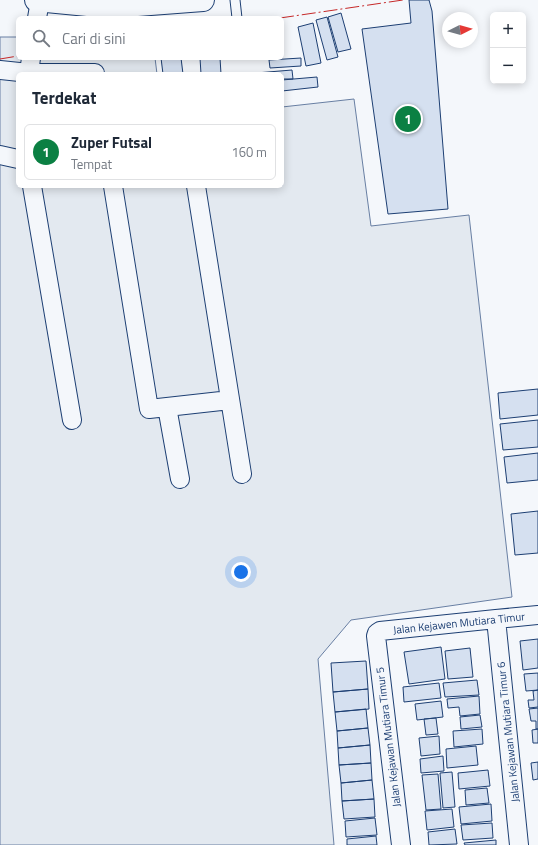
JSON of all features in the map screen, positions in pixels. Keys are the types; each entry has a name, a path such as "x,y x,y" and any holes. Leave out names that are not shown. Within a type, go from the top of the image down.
{"street":[{"path":"38,4 98,6 124,3 199,0"},
{"path":"0,70 30,66 79,72"},
{"path":"0,155 16,159"},
{"path":"32,188 72,420"},
{"path":"113,188 148,409 230,400"},
{"path":"196,188 242,474"},
{"path":"168,407 180,479"},
{"name":"Jalan Kejawen Mutiara Timur","path":"380,631 496,618 538,615"},
{"name":"Jalan Kejawan Mutiara Timur 6","path":"496,618 519,845"},
{"name":"Jalan Kejawan Mutiara Timur 5","path":"380,631 376,636 401,845"}],"lane":[{"path":"234,0 237,16"}],"shaded area":[{"path":"0,37 16,37 16,60 155,60 157,72 16,72 16,188 284,188 284,107 354,99 371,226 469,215 512,597 351,620 318,659 334,845 0,845"}],"building":[{"path":"409,0 429,0 432,11 448,209 388,214 362,29 411,23"},
{"path":"341,13 351,49 338,52 328,17"},
{"path":"327,17 338,57 327,60 316,20"},
{"path":"313,23 321,63 306,66 298,27"},
{"path":"301,58 301,66 270,68 269,60"},
{"path":"161,60 181,60 183,72 163,72"},
{"path":"200,60 220,60 221,72 201,72"},
{"path":"292,70 293,79 284,79 284,72 268,72"},
{"path":"317,77 318,87 284,91 284,80"},
{"path":"538,389 538,415 500,419 498,393"},
{"path":"538,420 538,447 503,450 500,424"},
{"path":"538,453 538,480 507,483 504,457"},
{"path":"538,511 538,553 515,555 511,514"},
{"path":"538,639 538,668 523,670 520,641"},
{"path":"441,647 445,679 409,684 404,652"},
{"path":"470,648 473,677 448,679 445,651"},
{"path":"366,661 368,689 333,692 331,663"},
{"path":"538,673 538,690 526,691 524,674"},
{"path":"477,680 479,695 445,697 443,683"},
{"path":"439,683 441,698 404,702 403,687"},
{"path":"368,689 369,709 335,712 333,692"},
{"path":"538,690 538,707 529,708 528,700 534,700 533,691"},
{"path":"479,696 480,714 460,716 459,707 448,708 447,699"},
{"path":"441,701 443,717 417,720 415,704"},
{"path":"538,708 538,729 536,729 536,721 531,721 529,709"},
{"path":"366,709 368,728 337,731 335,712"},
{"path":"480,715 482,727 461,729 460,717"},
{"path":"436,718 438,734 426,735 424,719"},
{"path":"368,728 370,745 338,748 337,731"},
{"path":"482,729 483,744 454,747 453,731"},
{"path":"538,729 538,743 533,743 532,730"},
{"path":"439,736 440,754 421,756 419,738"},
{"path":"370,745 371,763 339,765 338,748"},
{"path":"476,746 478,765 447,768 446,749"},
{"path":"443,756 444,771 421,773 420,759"},
{"path":"538,762 538,779 533,780 531,763"},
{"path":"371,763 372,780 341,783 339,765"},
{"path":"488,770 490,786 459,789 458,773"},
{"path":"452,772 455,807 443,808 440,773"},
{"path":"438,774 441,809 426,810 422,775"},
{"path":"372,780 374,799 342,801 341,783"},
{"path":"487,788 489,803 466,805 465,790"},
{"path":"374,799 375,817 344,819 342,801"},
{"path":"491,804 492,821 461,824 459,807"},
{"path":"452,809 454,827 427,830 425,811"},
{"path":"375,818 377,835 346,837 345,821"},
{"path":"492,823 493,838 463,840 461,825"},
{"path":"455,829 457,844 429,845 428,832"},
{"path":"376,836 377,845 347,845 347,839"},
{"path":"496,840 496,845 465,845 464,843"}],"power":[{"path":"284,17 403,0"},
{"path":"0,59 16,56"}],"place":[{"name":"Zuper Futsal","path":"408,119"}]}
